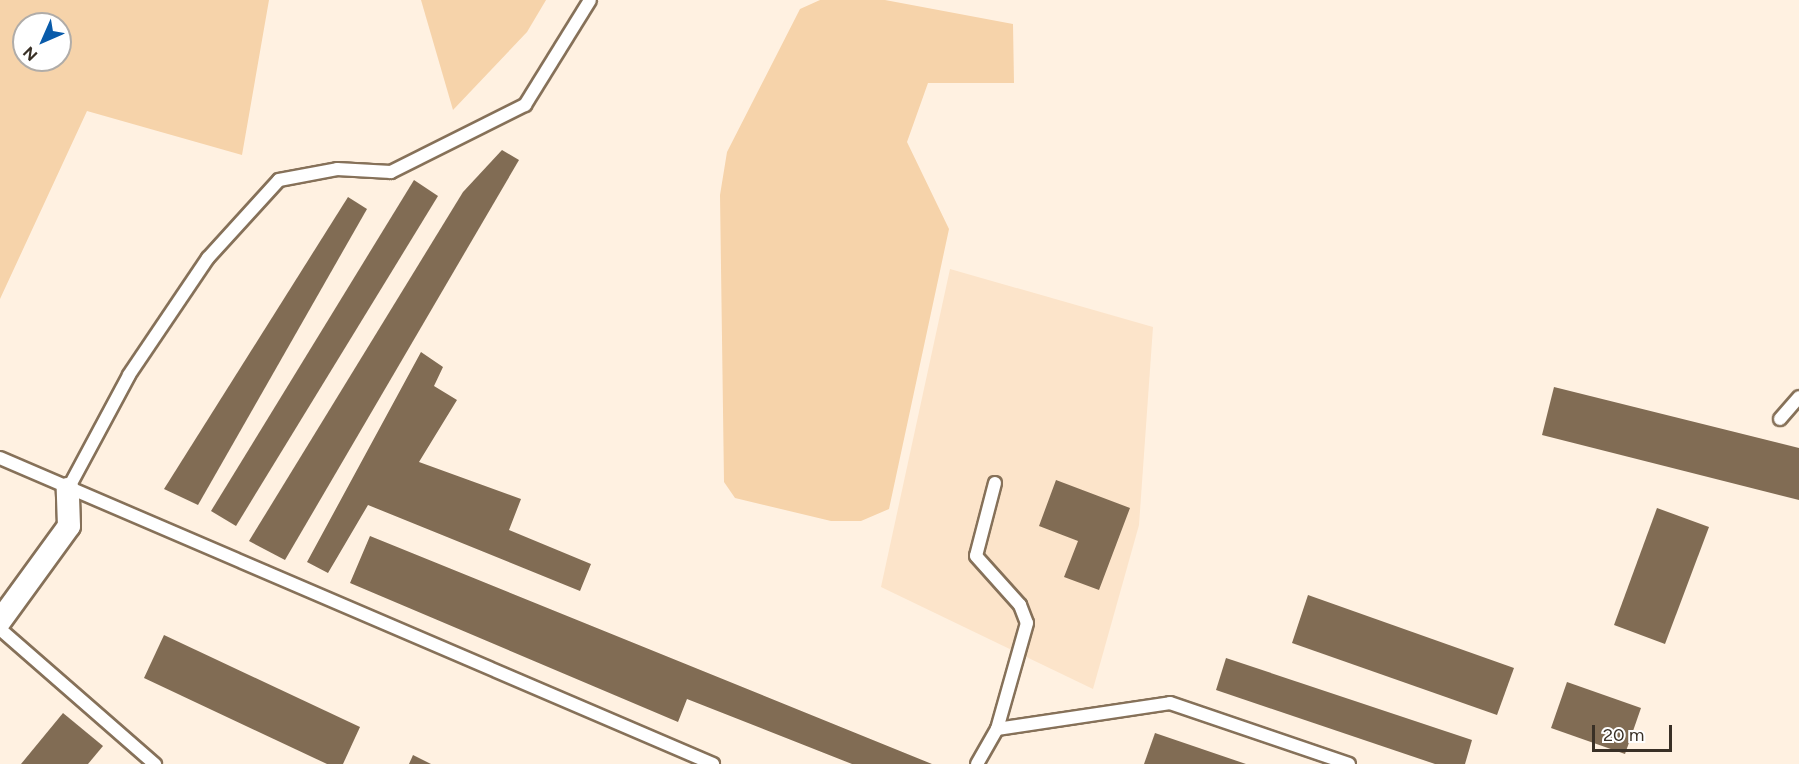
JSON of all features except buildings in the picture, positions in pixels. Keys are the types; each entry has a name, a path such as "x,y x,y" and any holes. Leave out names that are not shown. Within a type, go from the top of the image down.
{"street":[{"path":"0,621 58,549 69,526 68,489"}],"lane":[{"path":"68,489 129,375 208,258 279,180 337,169 391,172 525,105 590,0"},
{"path":"1780,419 1799,398"},
{"path":"0,458 713,764"},
{"path":"977,764 997,729 1027,623 1020,604 976,556 995,483"},
{"path":"0,629 155,764"},
{"path":"997,729 1170,703 1349,764"}],"shaded area":[{"path":"0,0 269,0 242,155 87,111 0,299"},
{"path":"421,0 546,0 527,32 453,110"},
{"path":"820,0 885,0 1013,24 1014,83 928,83 907,142 949,229 889,509 861,521 831,521 735,498 724,482 720,195 727,152 800,9"},
{"path":"950,269 1153,327 1139,525 1093,689 881,587"}]}
